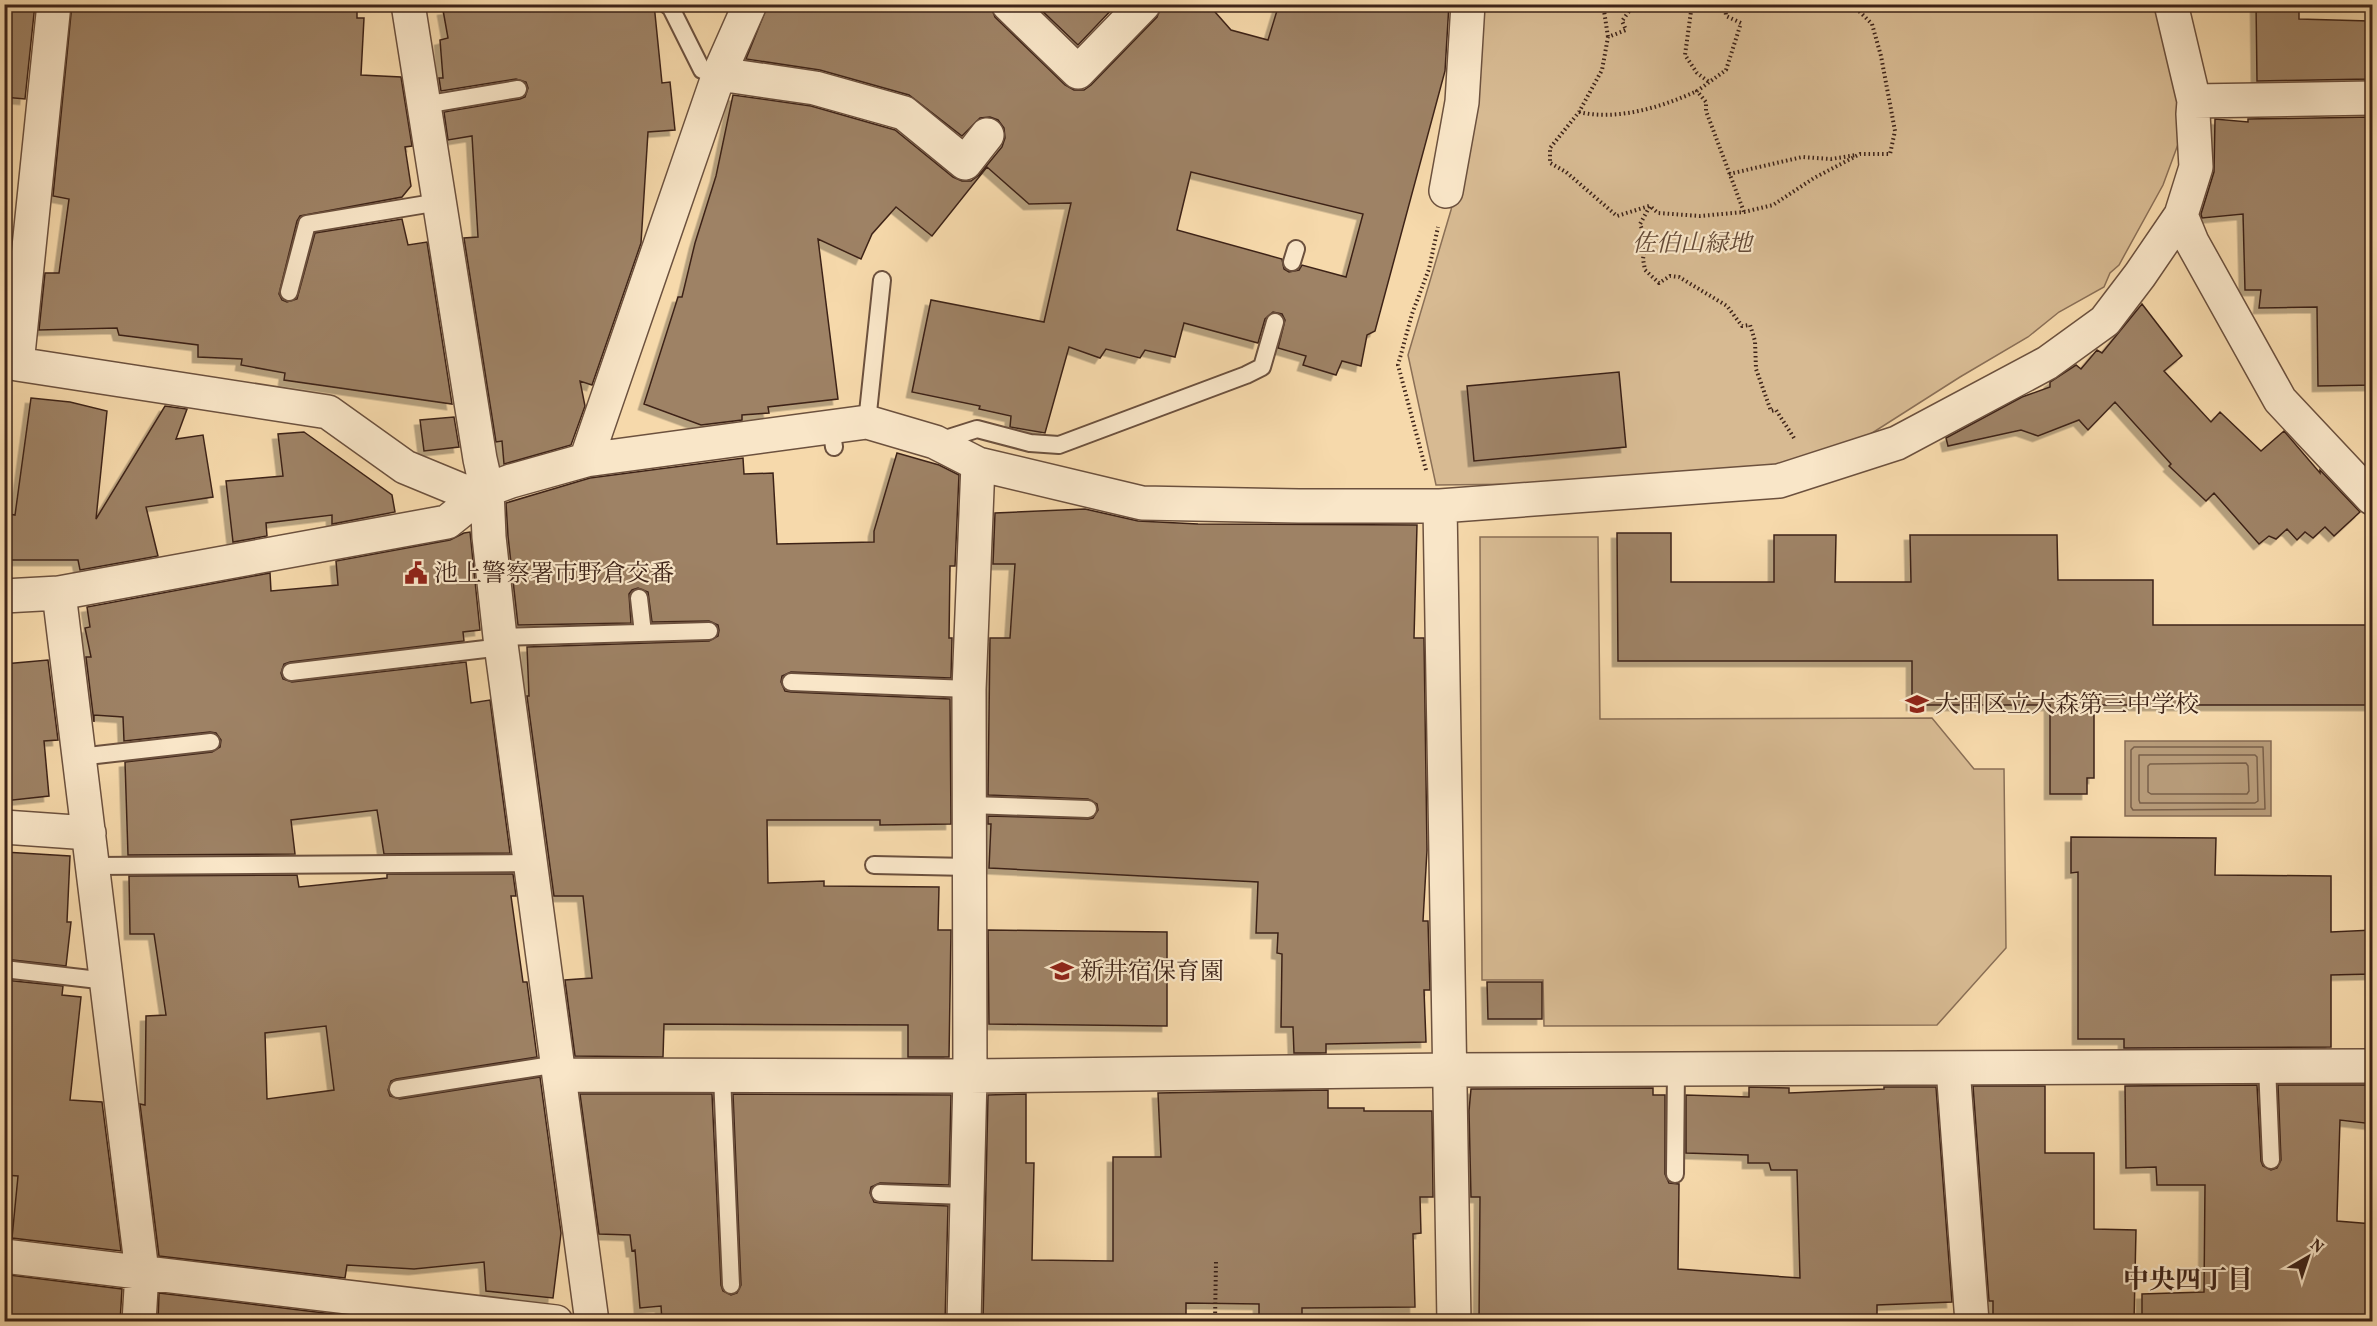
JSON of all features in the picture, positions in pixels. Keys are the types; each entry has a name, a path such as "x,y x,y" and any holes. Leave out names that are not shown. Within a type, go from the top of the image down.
{"street":[{"path":"54,4 17,364 328,412 405,467 468,493 487,490 586,460 833,436 867,422 935,442 978,464 1142,503 1299,506 1440,506 1779,481 1897,443 2047,363 2105,321 2181,215 2196,166 2194,101 2171,4"},
{"path":"408,4 480,459 487,490 489,537 501,642 592,1322"},
{"path":"586,460 719,74 750,4"},
{"path":"1008,4 1078,72 1144,4"},
{"path":"1446,191 1462,102 1468,4"},
{"path":"719,74 815,88 904,113 965,163 987,135"},
{"path":"2194,101 2373,98"},
{"path":"2181,215 2192,242 2280,400 2373,498"},
{"path":"964,1322 970,1076 969,688 978,464"},
{"path":"4,596 59,593 447,522 487,490"},
{"path":"1440,506 1454,1322"},
{"path":"59,593 142,1272 139,1322"},
{"path":"4,827 89,833"},
{"path":"559,1070 722,1076 970,1076 1073,1081 1450,1070 2373,1066"},
{"path":"1953,1068 1972,1322"},
{"path":"4,1256 142,1272 376,1311 556,1322"}],"lane":[{"path":"666,4 671,8 702,70 719,74"},
{"path":"424,105 518,89"},
{"path":"289,292 307,224 440,202"},
{"path":"867,422 882,280"},
{"path":"935,442 977,429 1030,443 1059,445 1262,367 1275,322"},
{"path":"639,598 643,633"},
{"path":"291,672 501,642 710,631"},
{"path":"790,682 969,688"},
{"path":"80,757 211,742"},
{"path":"970,805 1088,809"},
{"path":"93,866 531,863"},
{"path":"874,865 969,867"},
{"path":"4,969 107,981"},
{"path":"2268,1066 2271,1160"},
{"path":"1676,1069 1676,1174"},
{"path":"398,1089 559,1070"},
{"path":"722,1076 731,1285"},
{"path":"880,1193 967,1196"}],"path":[{"path":"1603,4 1608,37 1602,70 1579,112 1550,148 1551,163 1566,172 1617,216 1650,206"},
{"path":"1692,4 1685,55 1697,74 1709,82"},
{"path":"1579,112 1615,115 1678,99 1697,91 1726,70 1741,23 1726,16 1725,4"},
{"path":"1730,174 1802,157 1831,159 1860,154 1890,154 1895,131 1881,56 1872,24 1852,4"},
{"path":"1608,37 1626,30 1622,21 1630,10 1650,9"},
{"path":"1697,91 1707,102 1706,111 1744,212"},
{"path":"1650,206 1658,213 1700,216 1744,212 1773,205 1814,178 1860,154"},
{"path":"1440,506 1421,457 1398,365 1412,314 1429,269 1446,191"},
{"path":"1650,206 1640,224 1646,240 1643,259 1645,270 1659,283 1670,276 1679,277 1727,306 1742,326 1750,325 1755,341 1756,369 1771,411 1776,410"},
{"path":"1215,1322 1216,1261"}],"green space":[{"name":"佐伯山緑地","path":"1476,5 2161,5 2194,101 2163,185 2119,265 2110,273 2104,287 2059,312 2028,337 1960,377 1814,470 1779,481 1436,485 1408,355 1451,210 1473,86"},
{"path":"1480,537 1598,537 1600,719 1932,718 1974,769 2004,769 2006,948 1937,1025 1544,1026 1543,980 1482,980"}],"water":[{"path":"2125,741 2271,741 2271,816 2125,816"}],"building":[{"path":"4,4 35,4 25,99 4,97"},
{"path":"72,4 217,4 235,10 304,5 357,7 357,18 364,18 361,75 401,77 412,146 405,147 411,186 402,197 300,216 279,294 282,300 287,302 297,299 315,233 402,219 408,245 427,242 452,404 284,380 285,373 241,365 242,359 198,357 198,345 119,335 117,328 39,330 45,273 59,273 69,199 53,196"},
{"path":"449,4 654,4 662,83 670,82 675,130 648,132 641,243 592,385 580,381 585,406 571,445 504,464 502,441 496,442 464,238 478,237 472,136 448,140 444,112 520,99 525,97 528,88 526,82 516,79 441,91 439,78 443,78 440,40 448,38 443,10 449,9"},
{"path":"768,4 990,4 995,17 1065,85 1074,90 1084,90 1157,17 1162,4 1208,4 1231,30 1268,40 1279,4 1449,4 1445,71 1375,331 1367,335 1361,366 1342,361 1336,375 1303,365 1306,356 1278,348 1285,320 1282,314 1273,312 1265,319 1258,343 1184,323 1175,357 1145,350 1140,358 1106,349 1100,358 1069,347 1045,433 1010,427 1011,416 979,409 980,406 912,392 931,300 1044,322 1071,203 1029,204 987,167 932,236 896,207 872,234 861,259 818,239 838,399 768,407 769,413 742,415 742,420 701,425 644,404 678,297 682,297 695,243 716,176 733,95 811,106 895,130 953,177 962,181 971,181 979,175 1002,147 1005,138 1004,128 998,120 990,117 980,118 962,136 909,95 820,70 746,59","holes":["1191,172 1363,214 1346,277 1302,265 1299,270 1289,272 1284,269 1282,259 1177,230"]},
{"path":"1035,4 1117,4 1078,45"},
{"path":"2256,4 2299,4 2299,19 2369,21 2370,79 2257,81"},
{"path":"2373,117 2373,385 2318,386 2317,307 2259,308 2261,290 2245,290 2243,214 2202,218 2201,214 2214,172 2215,119 2248,122 2248,119"},
{"path":"2142,304 2182,356 2164,371 2211,422 2220,412 2261,451 2284,431 2320,473 2320,470 2360,512 2334,536 2325,527 2313,538 2305,532 2297,540 2287,529 2276,539 2269,536 2259,544 2214,493 2206,501 2169,466 2171,464 2115,402 2088,430 2079,420 2038,436 2021,430 1948,446 1946,438 2022,397 2050,387 2050,382 2076,365 2081,369 2097,350 2102,353"},
{"path":"1619,372 1626,447 1474,461 1467,386"},
{"path":"31,398 70,402 107,411 96,519 165,406 187,409 176,439 203,435 213,497 146,507 158,556 80,570 78,560 4,560 4,513 15,515"},
{"path":"454,417 459,447 424,451 420,420"},
{"path":"304,432 392,495 395,512 332,524 332,515 266,523 267,536 233,542 226,481 283,476 278,434"},
{"path":"897,453 939,465 959,475 955,566 950,566 951,678 791,672 782,676 781,682 785,691 791,692 950,699 951,824 880,825 880,820 767,820 768,883 824,881 824,886 939,887 938,930 951,930 949,1057 908,1057 908,1025 664,1024 663,1057 575,1056 565,980 592,978 583,896 554,896 527,696 529,696 527,647 709,641 718,636 719,630 718,625 709,621 652,622 648,592 638,588 629,594 631,623 518,625 506,503 590,478 743,458 744,474 773,473 777,544 874,542 874,531"},
{"path":"1085,509 1138,521 1198,524 1417,525 1414,638 1424,638 1427,850 1423,921 1428,921 1430,990 1424,990 1426,1042 1326,1044 1326,1053 1294,1053 1293,1027 1281,1027 1282,954 1277,953 1278,933 1256,933 1258,882 989,868 991,824 988,824 988,816 1088,819 1093,818 1098,810 1097,804 1088,799 988,795 990,638 1010,638 1015,564 993,564 995,513"},
{"path":"470,532 480,630 463,632 464,641 290,662 284,664 281,673 283,679 292,682 466,662 471,703 490,700 510,853 384,854 377,810 291,820 295,854 128,855 125,762 212,752 220,747 221,740 216,733 210,732 124,741 123,717 94,715 94,722 86,657 91,657 85,628 90,627 87,607 270,573 271,591 338,585 336,561 450,540"},
{"path":"1617,533 1671,533 1671,582 1774,582 1774,535 1836,535 1835,582 1911,582 1910,535 2057,535 2058,580 2153,580 2153,625 2370,625 2370,705 2094,705 2094,778 2087,778 2087,794 2050,794 2050,705 1912,705 1912,661 1618,661"},
{"path":"48,660 58,740 44,741 49,796 4,801 4,664"},
{"path":"2071,837 2216,838 2215,875 2331,876 2331,932 2373,930 2373,970 2371,974 2331,975 2331,1047 2124,1048 2124,1039 2078,1039 2078,872 2071,873"},
{"path":"4,852 70,856 67,922 71,922 66,966 4,959"},
{"path":"387,874 513,874 516,896 511,896 523,982 527,982 537,1057 396,1079 391,1081 388,1090 390,1096 400,1099 540,1077 561,1233 553,1298 486,1291 484,1262 414,1269 347,1265 345,1278 159,1256 140,1104 145,1105 146,1016 166,1015 154,934 130,934 129,876 297,875 299,887 387,878","holes":["326,1026 334,1090 267,1099 265,1033"]},
{"path":"988,930 1167,932 1167,1026 989,1024"},
{"path":"4,980 63,986 62,995 81,997 70,1100 102,1102 121,1251 12,1238 18,1176 4,1175"},
{"path":"1487,982 1542,982 1542,1019 1488,1019"},
{"path":"2257,1085 2261,1161 2263,1166 2271,1170 2277,1168 2281,1160 2278,1085 2373,1085 2373,1124 2340,1120 2337,1216 2337,1221 2373,1224 2370,1322 2142,1322 2142,1294 2204,1292 2205,1185 2157,1185 2156,1167 2126,1168 2125,1086"},
{"path":"1973,1086 2045,1086 2045,1153 2094,1153 2094,1229 2136,1230 2134,1322 1993,1322 1993,1301 1989,1301"},
{"path":"1749,1087 1789,1088 1789,1093 1884,1089 1884,1087 1936,1087 1952,1302 1877,1305 1877,1322 1479,1322 1480,1197 1471,1197 1469,1111 1471,1089 1653,1088 1653,1095 1665,1095 1665,1174 1669,1183 1679,1184 1678,1269 1800,1278 1797,1170 1771,1170 1769,1163 1748,1163 1748,1155 1686,1153 1686,1095 1749,1097"},
{"path":"1328,1090 1328,1108 1364,1108 1364,1111 1432,1111 1433,1197 1420,1197 1421,1233 1413,1234 1415,1307 1302,1308 1302,1322 1259,1322 1259,1304 1186,1303 1186,1322 983,1322 988,1095 1026,1094 1026,1163 1034,1163 1032,1260 1113,1261 1113,1157 1161,1157 1158,1093"},
{"path":"580,1094 712,1094 721,1285 723,1291 731,1295 737,1293 741,1285 733,1094 951,1095 949,1185 880,1183 871,1187 870,1193 874,1202 880,1203 948,1206 945,1322 662,1322 661,1306 640,1308 635,1250 632,1251 630,1235 599,1234"},
{"path":"9,1275 122,1289 120,1322 4,1322 4,1278 9,1278"},
{"path":"159,1293 341,1315 341,1322 158,1322"}],"place":[{"name":"池上警察署市野倉交番","path":"416,573"},
{"name":"大田区立大森第三中学校","path":"1917,704"},
{"name":"新井宿保育園","path":"1062,971"}],"district":[{"name":"中央四丁目","path":"2188,1279"}]}
